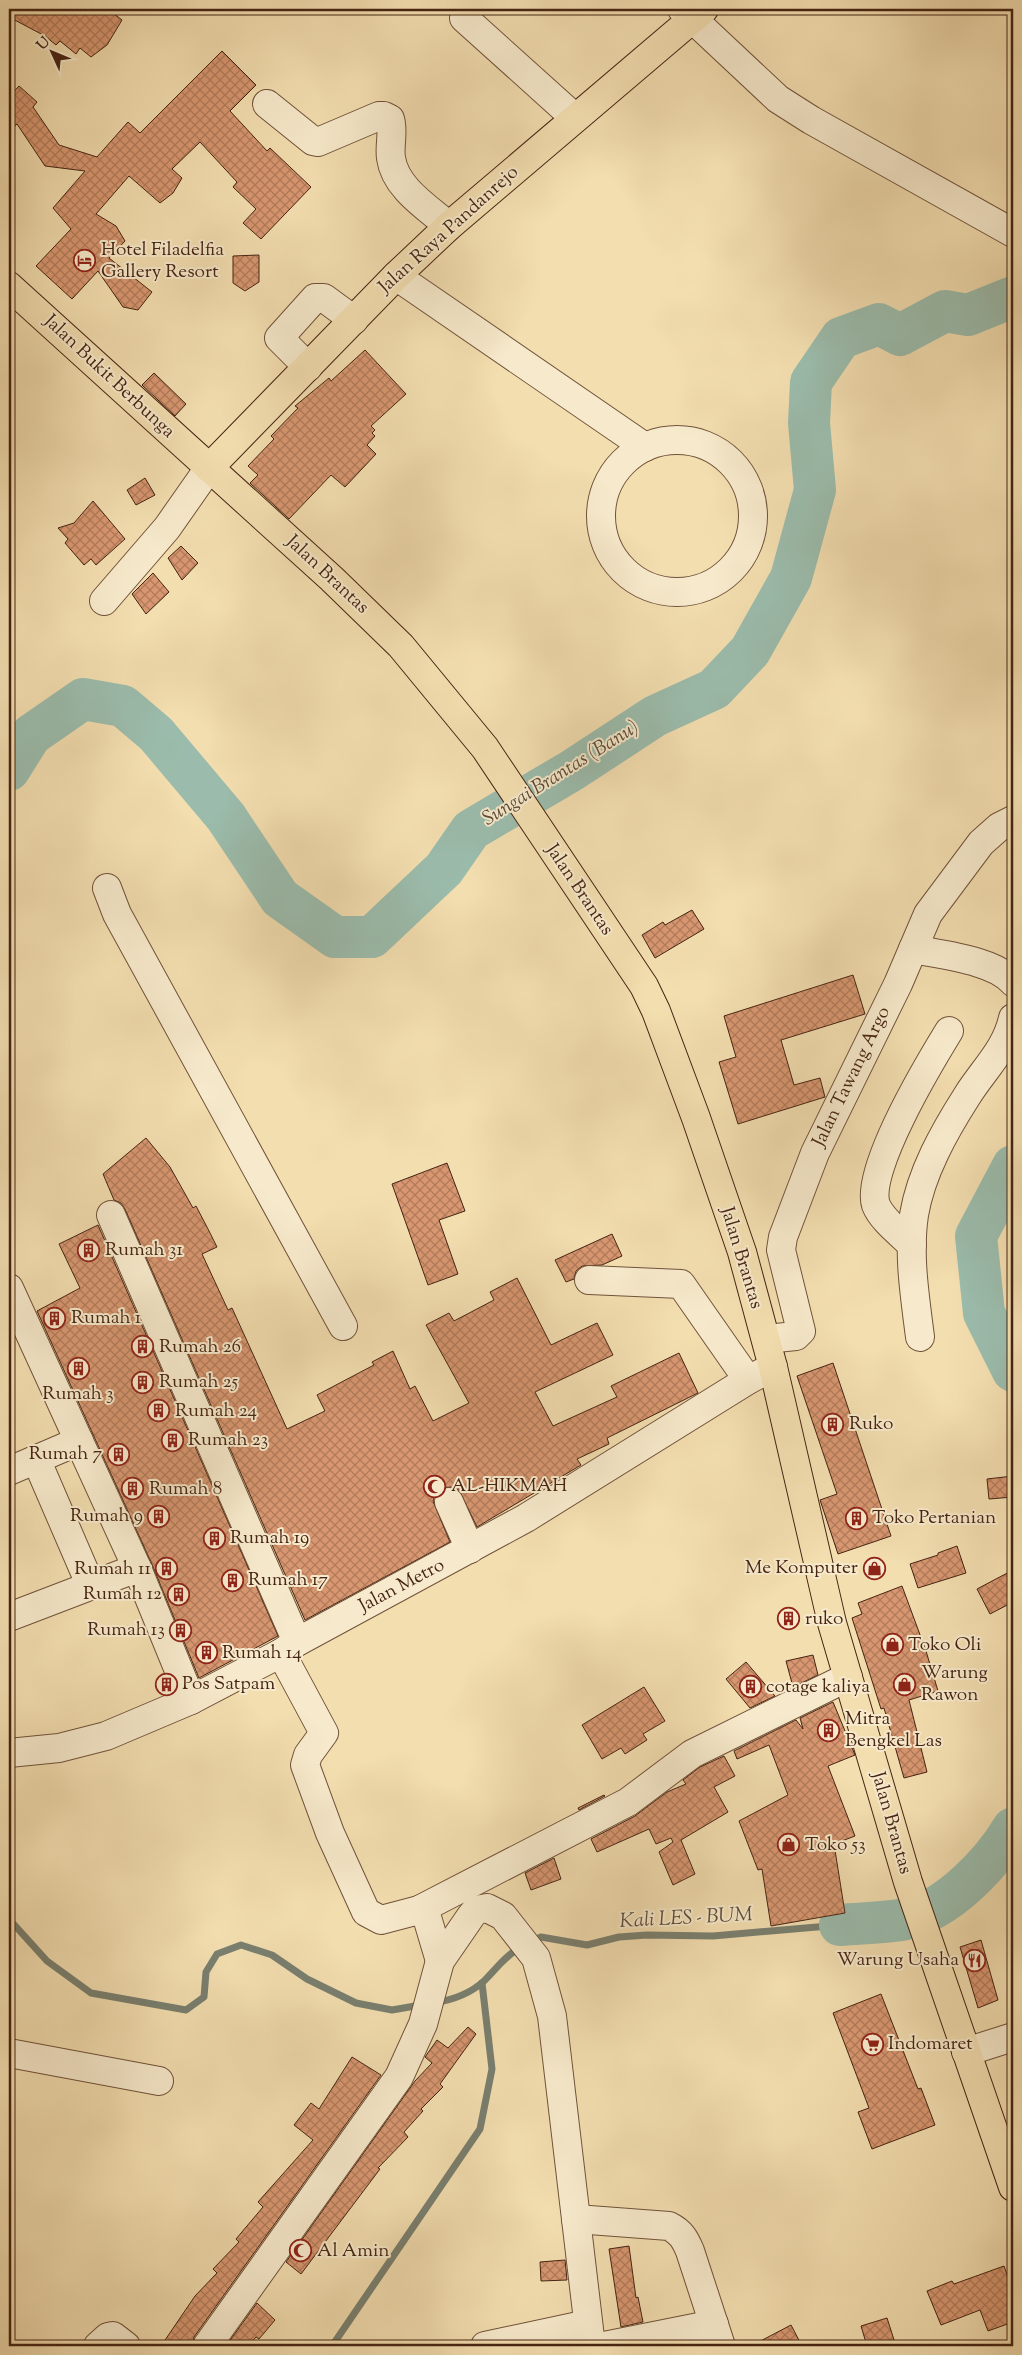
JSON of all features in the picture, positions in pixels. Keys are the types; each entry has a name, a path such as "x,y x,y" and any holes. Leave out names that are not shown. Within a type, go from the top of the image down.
{"main road":[{"name":"Jalan Raya Pandanrejo","path":"208,468 396,276 449,226 575,118 693,12"},
{"name":"Jalan Bukit Berbunga","path":"9,286 208,468"},
{"name":"Jalan Brantas","path":"208,468 332,579 401,646 485,748 640,980 656,1011 696,1118 742,1252 774,1367 832,1623 908,1882 1013,2187"}],"street":[{"path":"693,12 778,98 812,120 1013,233"},
{"path":"464,18 575,118"},
{"path":"267,104 313,141 318,142 379,116 390,119 392,125 391,158 399,180 449,226"},
{"path":"396,276 645,447"},
{"path":"308,367 279,338 315,298 324,298 354,320"},
{"path":"670,440 697,442 721,453 740,472 744,480 751,497 753,523 746,549 731,571 709,586 683,593 656,590 632,579 614,560 602,536 600,510 607,484 623,462 645,447 670,440"},
{"path":"104,601 167,528 208,468"},
{"name":"Jalan Tawang Argo","path":"766,1339 796,1336 801,1331 781,1250 782,1237 815,1153 928,914 965,862 999,827 1013,820"},
{"path":"107,888 117,914 343,1326"},
{"path":"913,949 990,967 1006,974 1013,982"},
{"path":"920,1337 912,1245 914,1214 925,1173 967,1096 999,1053 1010,1031 1013,1018"},
{"path":"912,1245 876,1205 875,1189 900,1120 928,1066 949,1031"},
{"path":"111,1215 324,1733 308,1755 305,1765 330,1833 366,1912 381,1920 419,1910 628,1802 692,1754 848,1677"},
{"path":"589,1280 681,1284 748,1380"},
{"path":"9,1288 17,1324 79,1441 137,1568 191,1700"},
{"name":"Jalan Metro","path":"9,1753 59,1748 106,1736 191,1700 526,1518 748,1380 774,1367"},
{"path":"9,1471 79,1441"},
{"path":"36,1459 90,1584"},
{"path":"449,1502 470,1549"},
{"path":"9,1617 90,1584 137,1568"},
{"path":"208,2346 398,2078 415,2046 440,1961 476,1910 487,1908 503,1916 536,1958 552,2016 590,2335 485,2346"},
{"path":"419,1910 426,1914 440,1961"},
{"path":"966,2052 1013,2037"},
{"path":"9,2053 159,2081"},
{"path":"576,2218 669,2226 678,2231 690,2251 718,2335 604,2346"},
{"path":"98,2346 108,2337 113,2336 126,2346"}],"building":[{"path":"9,9 108,9 122,20 107,45 91,57 80,48 76,54 60,41 56,45 45,36 9,17"},
{"path":"222,51 256,85 230,111 267,151 270,148 311,187 261,239 243,223 256,209 233,187 237,182 200,142 172,169 182,178 173,193 160,203 129,176 96,214 116,226 125,241 109,258 152,292 138,310 123,307 98,271 72,299 36,266 71,229 53,208 85,171 45,166 17,124 9,132 9,97 19,86 37,102 33,107 59,145 97,157 128,122 140,133"},
{"path":"259,255 259,282 245,291 233,283 233,256"},
{"path":"365,350 406,394 371,426 375,430 372,433 375,436 367,445 376,454 345,487 331,475 289,519 250,483 258,475 248,466 274,439 271,436 298,408 295,406 329,378 331,381"},
{"path":"154,373 186,404 175,416 142,385"},
{"path":"145,478 155,495 136,505 127,490"},
{"path":"93,501 125,539 96,565 91,559 84,565 65,543 68,539 58,528 74,523"},
{"path":"181,546 198,563 182,580 168,558"},
{"path":"153,573 169,592 146,614 132,594"},
{"path":"692,910 704,929 655,958 642,935 663,922 665,925"},
{"path":"853,975 865,1014 781,1040 794,1085 820,1078 825,1097 738,1124 719,1062 736,1057 724,1016"},
{"path":"146,1138 170,1167 193,1208 196,1206 217,1247 202,1254 228,1310 232,1308 287,1429 325,1411 317,1395 374,1365 372,1362 393,1351 410,1389 415,1386 433,1421 469,1403 426,1325 449,1313 454,1321 494,1300 490,1292 517,1278 551,1345 597,1323 613,1355 535,1392 553,1426 617,1397 611,1386 679,1353 698,1393 607,1438 609,1444 577,1459 581,1465 477,1527 459,1490 451,1487 442,1488 436,1493 433,1501 450,1542 305,1620 125,1209 121,1203 114,1200 103,1174"},
{"path":"447,1163 465,1211 439,1220 458,1274 428,1285 392,1184"},
{"path":"98,1225 278,1636 199,1678 151,1562 37,1311 80,1288 59,1244"},
{"path":"612,1234 622,1256 602,1265 582,1266 576,1271 574,1279 566,1282 555,1260"},
{"path":"833,1363 891,1536 838,1554 820,1500 837,1494 797,1376"},
{"path":"1013,1476 1013,1497 989,1499 987,1479"},
{"path":"957,1546 966,1573 918,1588 910,1564 938,1555 938,1553"},
{"path":"1013,1570 1013,1602 990,1614 977,1589"},
{"path":"902,1586 926,1651 938,1691 909,1700 927,1772 904,1778 884,1708 881,1709 852,1618 862,1614 858,1603"},
{"path":"813,1655 818,1675 793,1687 786,1661"},
{"name":"cotage kaliya","path":"746,1662 775,1696 750,1708 726,1679"},
{"path":"644,1687 665,1721 643,1734 647,1740 625,1754 621,1748 602,1759 582,1725"},
{"path":"833,1702 855,1755 828,1766 855,1836 834,1844 845,1913 771,1926 762,1869 758,1870 739,1821 788,1795 769,1745 737,1759 734,1751 796,1720 803,1729 800,1718"},
{"path":"724,1756 735,1776 714,1787 728,1812 681,1840 695,1874 673,1885 659,1852 673,1842 671,1838 656,1844 649,1829 597,1852 591,1839 635,1816 667,1792 686,1784 683,1780 700,1767"},
{"path":"605,1796 579,1810 578,1808"},
{"path":"554,1858 561,1879 531,1890 525,1873"},
{"path":"981,1940 998,2000 978,2008 960,1947"},
{"path":"881,1994 918,2089 921,2088 935,2125 872,2149 858,2112 869,2108 833,2013"},
{"path":"468,2027 476,2034 440,2084 443,2087 421,2109 423,2111 404,2132 408,2137 378,2168 380,2169 301,2274 286,2262 415,2081 432,2063 425,2057 437,2040 448,2048"},
{"path":"352,2057 381,2075 194,2337 192,2346 161,2346 195,2296 217,2273 213,2269 239,2242 236,2239 263,2207 258,2202 313,2140 294,2125 311,2103 319,2109"},
{"path":"629,2246 636,2298 638,2297 643,2322 621,2327 609,2249"},
{"path":"565,2260 567,2280 541,2281 540,2262"},
{"path":"1004,2266 1013,2291 1013,2322 988,2331 980,2310 941,2325 927,2291 952,2281 954,2284"},
{"path":"257,2303 275,2320 259,2339 256,2337 248,2346 226,2346"},
{"path":"887,2318 896,2346 867,2346 861,2326"},
{"path":"791,2325 802,2346 751,2346"}],"waterway":[{"name":"Sungai Brantas (Banu)","path":"9,770 31,735 83,699 123,706 156,734 226,817 280,898 335,937 372,937 444,869 471,830 571,771 655,716 714,689 750,651 791,578 815,490 809,423 811,382 841,338 879,324 900,335 945,311 968,315 1013,297"},
{"name":"Sungai Brantas (Banu)","path":"1013,1166 976,1236 984,1313 1013,1371"},
{"path":"840,1925 906,1919 922,1914 937,1906 953,1895 981,1870 1013,1828"},
{"path":"9,1919 47,1961 91,1993 186,2010 204,1997 206,1972 217,1954 241,1945 272,1955 307,1979 356,2003 392,2010 421,2005"},
{"name":"Kali LES - BUM","path":"531,1942 541,1937 587,1945 619,1937 647,1935 713,1936 840,1925"},
{"name":"Kali LES - BUM","path":"434,2003 454,1998 473,1990 506,1958 521,1947"},
{"name":"Kali LES - BUM","path":"332,2346 480,2129 492,2069 482,1983"}],"place":[{"name":"Hotel Filadelfia Gallery Resort","path":"85,261"},
{"name":"Rumah 31","path":"89,1250"},
{"name":"Rumah 1","path":"55,1318"},
{"name":"Rumah 26","path":"143,1347"},
{"name":"Rumah 3","path":"78,1368"},
{"name":"Rumah 25","path":"143,1382"},
{"name":"Rumah 24","path":"159,1411"},
{"name":"Ruko","path":"833,1424"},
{"name":"Rumah 23","path":"172,1440"},
{"name":"Rumah 7","path":"118,1454"},
{"name":"AL-HIKMAH","path":"435,1486"},
{"name":"Rumah 8","path":"133,1489"},
{"name":"Rumah 9","path":"159,1516"},
{"name":"Toko Pertanian","path":"856,1518"},
{"name":"Rumah 19","path":"214,1538"},
{"name":"Me Komputer","path":"874,1568"},
{"name":"Rumah 11","path":"167,1569"},
{"name":"Rumah 17","path":"232,1580"},
{"name":"Rumah 12","path":"178,1594"},
{"name":"ruko","path":"789,1619"},
{"name":"Rumah 13","path":"181,1630"},
{"name":"Toko Oli","path":"892,1645"},
{"name":"Rumah 14","path":"206,1653"},
{"name":"Pos Satpam","path":"166,1684"},
{"name":"Warung Rawon","path":"905,1684"},
{"name":"cotage kaliya","path":"750,1687"},
{"name":"Mitra Bengkel Las","path":"829,1730"},
{"name":"Toko 53","path":"789,1845"},
{"name":"Warung Usaha","path":"975,1960"},
{"name":"Indomaret","path":"872,2044"},
{"name":"Al Amin","path":"301,2251"}]}
